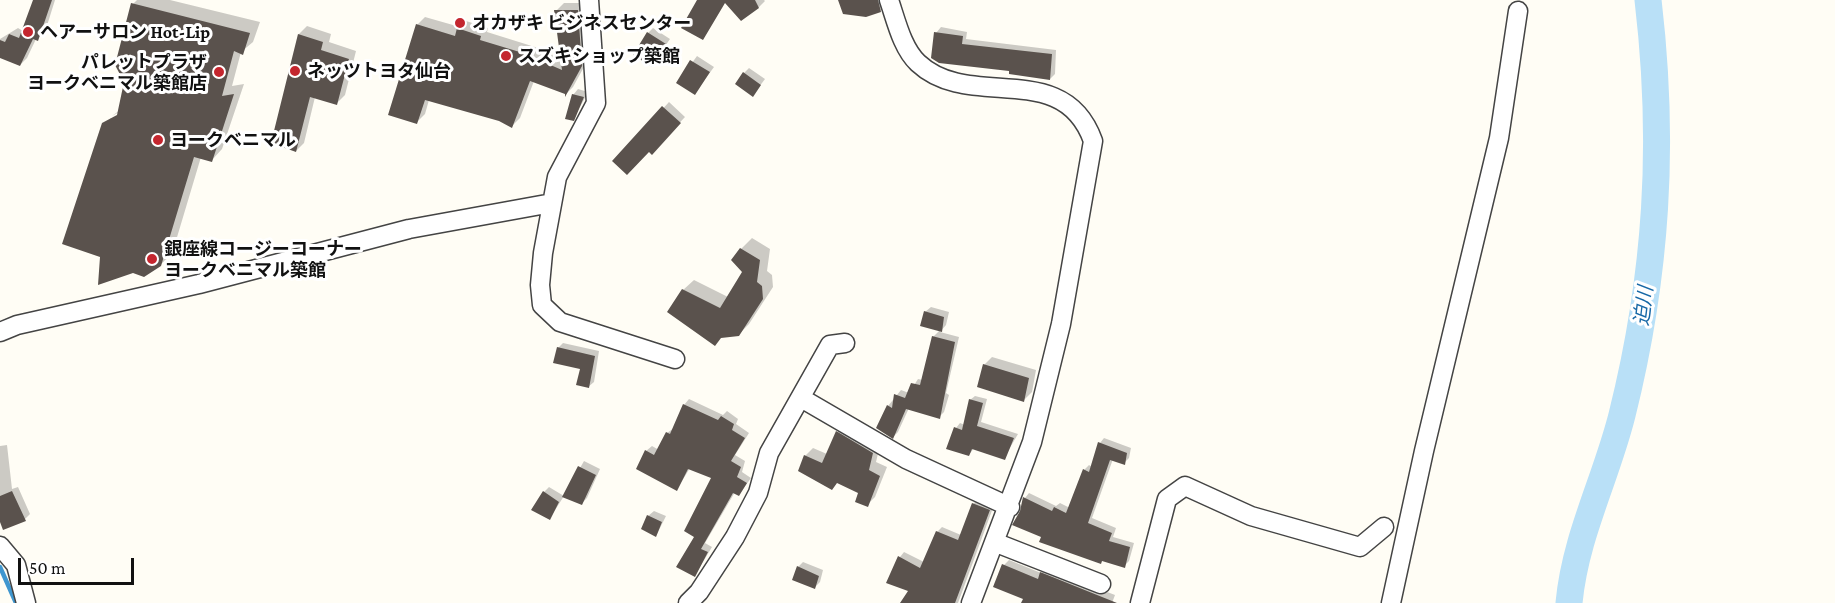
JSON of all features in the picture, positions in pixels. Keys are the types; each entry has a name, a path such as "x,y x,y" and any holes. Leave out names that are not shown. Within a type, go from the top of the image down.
{"street":[{"path":"589,0 596,104 564,160 557,177 543,253 540,285 542,305 560,322 675,359"},
{"path":"889,0 902,38 917,63 937,75 962,84 1058,97 1072,106 1080,116 1093,141 1061,324 1032,442 1010,507 971,603"},
{"path":"1391,603 1424,452 1499,138 1518,12"},
{"path":"0,332 17,325 199,284 409,229 552,203"},
{"path":"688,603 699,592 735,537 758,493 769,453 830,345 845,343"},
{"path":"801,398 906,459 1010,507"},
{"path":"1140,603 1167,499 1185,486 1251,516 1360,547 1384,527"},
{"path":"994,542 1101,584"},
{"path":"0,546 16,565 26,603"}],"building":[{"path":"33,0 52,0 38,41 33,39 20,66 0,58 0,40 5,42 9,34 19,38"},
{"path":"697,0 755,0 759,8 741,21 725,3 703,40 681,28"},
{"path":"838,0 878,0 881,12 866,17 843,14"},
{"name":"ヨークベニマル","path":"131,3 250,33 243,55 234,51 222,96 234,94 212,162 194,157 161,266 144,277 133,273 98,285 100,257 62,244 102,123 117,115 124,82 115,65"},
{"path":"554,10 578,10 582,66 565,97 565,94 530,81 512,128 499,121 425,100 417,124 388,115 416,24 455,36 457,28 481,36 480,40 523,53 562,70"},
{"path":"647,32 666,44 652,67 633,55"},
{"path":"934,32 963,36 962,44 1052,54 1050,80 1009,74 1009,71 939,63 931,58"},
{"path":"298,34 323,42 321,50 349,59 337,105 310,97 296,152 271,143"},
{"path":"690,60 710,72 695,95 676,83"},
{"path":"743,72 761,85 753,97 735,84"},
{"path":"572,94 584,97 574,121 565,119"},
{"path":"662,106 681,123 652,155 649,152 627,175 612,161"},
{"path":"740,248 760,260 757,282 762,286 763,299 739,336 721,338 715,346 667,312 682,289 720,308 742,272 731,260"},
{"path":"924,311 944,317 942,332 920,326"},
{"path":"932,336 955,342 940,419 906,409 893,439 876,428 887,405 892,408 894,394 905,398 911,383 920,385"},
{"path":"557,347 595,356 589,388 576,385 580,369 553,363"},
{"path":"983,364 1029,378 1024,402 977,387"},
{"path":"969,399 983,403 977,426 1014,438 1005,460 972,449 969,456 946,449 954,427 962,430"},
{"path":"683,404 718,420 721,416 734,424 732,430 745,438 731,461 741,467 737,477 747,483 739,496 733,493 701,549 708,552 695,577 676,567 694,537 684,531 711,478 688,469 677,491 636,469 645,450 654,455 666,432 670,434"},
{"path":"836,431 873,453 869,470 880,476 868,507 855,502 858,493 837,483 832,490 798,471 804,455 822,463"},
{"path":"1098,442 1127,453 1125,465 1110,460 1088,523 1112,533 1109,541 1130,547 1125,568 1102,561 1101,564 1039,542 1041,537 1012,525 1020,511 1023,497 1052,511 1054,507 1066,513 1083,469 1089,472"},
{"path":"578,466 596,475 582,505 562,497"},
{"path":"12,491 26,521 3,530 0,522 0,496"},
{"path":"543,491 559,502 550,520 531,510"},
{"path":"972,503 990,510 955,603 900,603 908,591 886,583 898,556 920,568 936,531 958,540"},
{"path":"647,515 662,522 656,537 641,529"},
{"path":"1002,564 1038,579 1040,572 1117,603 1021,603 1023,599 993,587"},
{"path":"797,566 819,576 815,589 792,580"}],"waterway":[{"name":"迫川","path":"1569,603 1572,579 1584,531 1622,415 1634,363 1650,260 1654,209 1656,105 1648,0"},
{"path":"0,567 16,603"}],"place":[{"name":"オカザキ ビジネスセンター","path":"460,23"},
{"name":"ヘアーサロン Hot-Lip","path":"28,32"},
{"name":"スズキショップ築館","path":"506,56"},
{"name":"ネッツトヨタ仙台","path":"295,71"},
{"name":"パレットプラザ ヨークベニマル築館店","path":"219,72"},
{"name":"ヨークベニマル","path":"158,140"},
{"name":"銀座線コージーコーナー ヨークベニマル築館","path":"152,259"}]}
